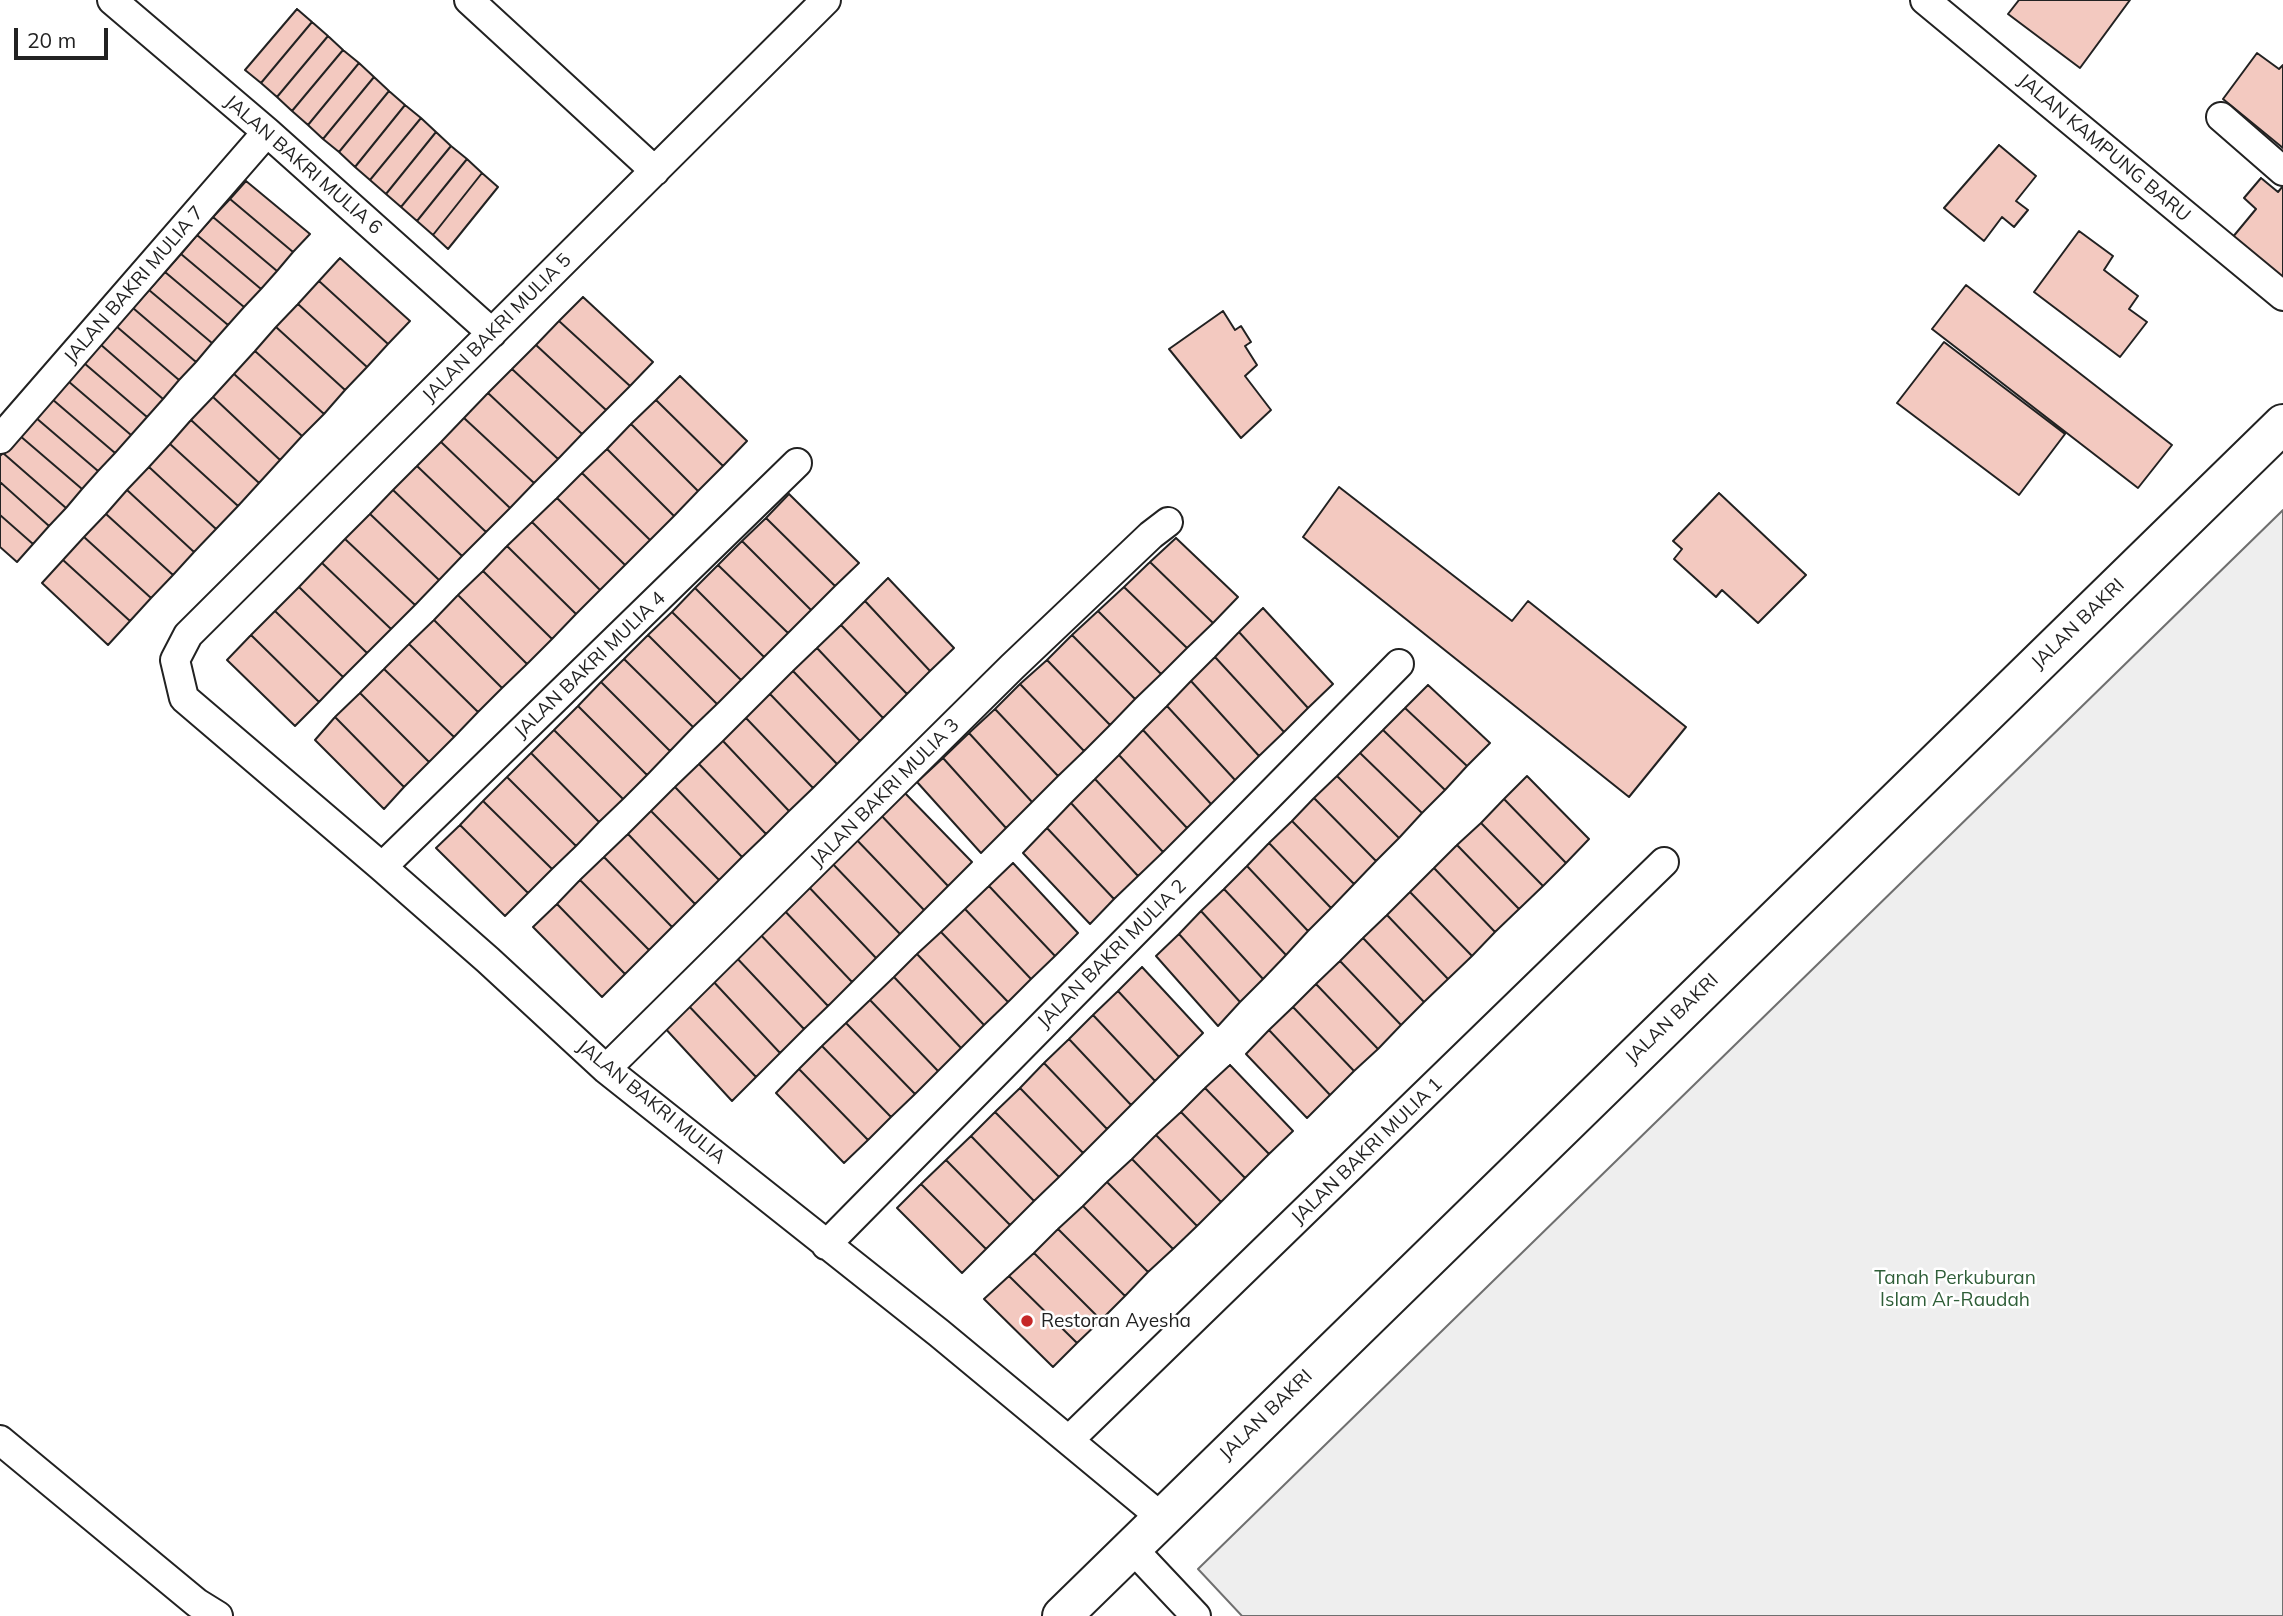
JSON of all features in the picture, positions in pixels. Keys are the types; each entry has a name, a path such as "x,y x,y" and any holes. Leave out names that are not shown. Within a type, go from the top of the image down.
{"main road":[{"name":"JALAN BAKRI","path":"1062,1616 2283,424"}],"street":[{"name":"JALAN BAKRI MULIA 6","path":"112,0 267,132 492,333"},
{"path":"469,0 655,171"},
{"name":"JALAN BAKRI MULIA 5","path":"176,660 188,635 826,0"},
{"name":"JALAN KAMPUNG BARU","path":"1925,0 2283,296"},
{"path":"2221,117 2283,171"},
{"name":"JALAN BAKRI MULIA 7","path":"0,439 267,132"},
{"name":"JALAN BAKRI MULIA 4","path":"382,867 797,463"},
{"name":"JALAN BAKRI MULIA 3","path":"606,1069 1012,667 1168,522"},
{"name":"JALAN BAKRI MULIA","path":"176,660 184,698 488,960 606,1069 1069,1440 1161,1517"},
{"name":"JALAN BAKRI MULIA 2","path":"826,1245 1399,664"},
{"name":"JALAN BAKRI MULIA 1","path":"1069,1440 1664,862"},
{"path":"0,1440 197,1602 218,1616"},
{"path":"1131,1547 1196,1616"}],"green space":[{"name":"Tanah Perkuburan Islam Ar-Raudah","path":"2283,510 2283,1616 1242,1616 1198,1569"}],"building":[{"path":"2019,0 2130,0 2080,68 2008,14"},
{"path":"297,9 312,22 261,83 245,70"},
{"path":"312,22 328,36 277,97 261,83"},
{"path":"328,36 343,50 292,111 277,97"},
{"path":"343,50 359,63 308,125 292,111"},
{"path":"2257,53 2279,69 2283,65 2283,148 2223,99"},
{"path":"359,63 374,77 323,139 308,125"},
{"path":"374,77 389,91 339,152 323,139"},
{"path":"389,91 405,105 355,167 339,152"},
{"path":"405,105 421,118 370,180 355,167"},
{"path":"421,118 436,132 386,194 370,180"},
{"path":"436,132 451,146 401,207 386,194"},
{"path":"1999,145 2036,176 2016,201 2028,210 2014,227 2002,217 1984,241 1944,208"},
{"path":"451,146 467,159 417,221 401,207"},
{"path":"467,159 482,173 433,235 417,221"},
{"path":"482,173 498,187 448,249 433,235"},
{"path":"2261,178 2278,192 2283,186 2283,280 2232,238 2256,209 2244,198"},
{"path":"246,181 310,234 293,252 230,199"},
{"path":"230,199 293,252 277,271 213,217"},
{"path":"213,217 277,271 261,289 197,235"},
{"path":"2079,231 2113,256 2104,270 2138,296 2129,309 2147,322 2120,357 2034,292"},
{"path":"197,235 261,289 244,307 181,254"},
{"path":"181,254 244,307 228,325 165,272"},
{"path":"340,258 410,321 388,344 319,281"},
{"path":"165,272 228,325 212,343 149,290"},
{"path":"319,281 388,344 367,367 298,304"},
{"path":"1966,285 2172,445 2138,488 1932,329"},
{"path":"149,290 212,343 196,362 133,308"},
{"path":"583,297 653,362 630,386 559,321"},
{"path":"298,304 367,367 345,390 276,327"},
{"path":"133,308 196,362 179,380 116,326"},
{"path":"1223,311 1235,330 1241,326 1251,342 1245,346 1257,365 1245,376 1271,410 1241,438 1169,349"},
{"path":"559,321 630,386 606,410 536,345"},
{"path":"116,326 179,380 163,399 100,344"},
{"path":"276,327 345,390 324,414 255,351"},
{"path":"1944,342 2065,434 2019,495 1897,403"},
{"path":"100,344 163,399 147,417 84,363"},
{"path":"536,345 606,410 582,434 512,369"},
{"path":"255,351 324,414 302,436 234,374"},
{"path":"84,363 147,417 131,435 68,381"},
{"path":"512,369 582,434 558,459 488,393"},
{"path":"234,374 302,436 280,460 213,397"},
{"path":"680,376 747,441 723,466 656,400"},
{"path":"68,381 131,435 115,453 52,399"},
{"path":"488,393 558,459 534,483 464,418"},
{"path":"213,397 280,460 259,483 191,420"},
{"path":"52,399 115,453 98,471 35,417"},
{"path":"656,400 723,466 698,491 631,424"},
{"path":"35,417 98,471 82,489 19,435"},
{"path":"464,418 534,483 510,508 441,442"},
{"path":"191,420 259,483 238,506 170,444"},
{"path":"631,424 698,491 674,516 607,449"},
{"path":"19,435 82,489 66,508 3,453"},
{"path":"441,442 510,508 486,532 417,466"},
{"path":"170,444 238,506 216,529 149,467"},
{"path":"607,449 674,516 650,540 582,473"},
{"path":"3,453 66,508 49,526 0,482 0,456"},
{"path":"417,466 486,532 462,556 393,490"},
{"path":"149,467 216,529 194,552 127,490"},
{"path":"582,473 650,540 625,565 557,498"},
{"path":"0,482 49,526 33,544 0,515"},
{"path":"1339,487 1512,621 1528,601 1686,727 1629,797 1303,537"},
{"path":"127,490 194,552 173,575 106,514"},
{"path":"393,490 462,556 439,580 370,514"},
{"path":"1719,493 1806,575 1758,623 1722,590 1716,597 1674,559 1682,549 1673,541"},
{"path":"789,494 859,563 835,586 766,518"},
{"path":"557,498 625,565 600,590 532,522"},
{"path":"106,514 173,575 151,598 84,537"},
{"path":"370,514 439,580 415,605 345,539"},
{"path":"0,515 33,544 17,562 0,547"},
{"path":"766,518 835,586 811,610 742,541"},
{"path":"532,522 600,590 576,614 507,546"},
{"path":"84,537 151,598 130,621 63,560"},
{"path":"1176,538 1238,597 1213,623 1150,562"},
{"path":"345,539 415,605 391,629 322,563"},
{"path":"742,541 811,610 788,633 718,565"},
{"path":"507,546 576,614 552,639 483,571"},
{"path":"63,560 130,621 108,645 42,583"},
{"path":"1150,562 1213,623 1187,648 1124,587"},
{"path":"322,563 391,629 367,653 299,587"},
{"path":"718,565 788,633 764,657 695,588"},
{"path":"483,571 552,639 527,664 458,595"},
{"path":"888,578 954,648 930,671 865,601"},
{"path":"299,587 367,653 343,677 275,611"},
{"path":"1124,587 1187,648 1161,674 1098,611"},
{"path":"695,588 764,657 741,680 672,612"},
{"path":"458,595 527,664 502,688 434,620"},
{"path":"865,601 930,671 907,694 841,625"},
{"path":"1263,608 1333,684 1308,708 1239,632"},
{"path":"275,611 343,677 319,702 251,635"},
{"path":"1098,611 1161,674 1135,699 1072,635"},
{"path":"672,612 741,680 717,704 648,635"},
{"path":"434,620 502,688 478,712 409,644"},
{"path":"841,625 907,694 883,718 817,648"},
{"path":"1239,632 1308,708 1284,732 1215,657"},
{"path":"251,635 319,702 295,726 227,660"},
{"path":"648,635 717,704 693,727 624,659"},
{"path":"1072,635 1135,699 1110,725 1047,660"},
{"path":"409,644 478,712 454,737 384,669"},
{"path":"817,648 883,718 860,741 793,671"},
{"path":"1215,657 1284,732 1259,756 1191,681"},
{"path":"624,659 693,727 670,751 601,682"},
{"path":"1047,660 1110,725 1084,751 1020,684"},
{"path":"384,669 454,737 429,762 360,693"},
{"path":"793,671 860,741 837,764 770,694"},
{"path":"1191,681 1259,756 1235,780 1167,706"},
{"path":"601,682 670,751 647,775 578,706"},
{"path":"1020,684 1084,751 1058,776 995,709"},
{"path":"1428,685 1490,743 1467,766 1405,708"},
{"path":"360,693 429,762 404,787 335,717"},
{"path":"770,694 837,764 813,788 746,718"},
{"path":"578,706 647,775 623,799 554,730"},
{"path":"1167,706 1235,780 1211,804 1143,730"},
{"path":"1405,708 1467,766 1445,790 1383,730"},
{"path":"995,709 1058,776 1032,802 969,733"},
{"path":"335,717 404,787 384,809 315,740"},
{"path":"746,718 813,788 789,811 723,741"},
{"path":"554,730 623,799 599,822 531,753"},
{"path":"1143,730 1211,804 1187,828 1119,755"},
{"path":"1383,730 1445,790 1422,813 1360,753"},
{"path":"969,733 1032,802 1006,828 943,758"},
{"path":"723,741 789,811 766,834 699,764"},
{"path":"531,753 599,822 576,846 507,777"},
{"path":"1360,753 1422,813 1399,838 1337,776"},
{"path":"1119,755 1187,828 1163,852 1095,779"},
{"path":"943,758 1006,828 981,853 917,782"},
{"path":"699,764 766,834 742,857 675,787"},
{"path":"1337,776 1399,838 1376,861 1314,798"},
{"path":"1527,776 1589,839 1566,863 1504,799"},
{"path":"507,777 576,846 552,869 483,801"},
{"path":"1095,779 1163,852 1138,876 1071,803"},
{"path":"675,787 742,857 719,880 651,811"},
{"path":"902,790 972,862 948,886 879,813"},
{"path":"1314,798 1376,861 1354,884 1292,821"},
{"path":"1504,799 1566,863 1543,886 1481,823"},
{"path":"483,801 552,869 528,893 460,825"},
{"path":"1071,803 1138,876 1114,899 1047,828"},
{"path":"651,811 719,880 695,904 628,834"},
{"path":"879,813 948,886 924,910 854,837"},
{"path":"1292,821 1354,884 1331,908 1269,843"},
{"path":"1481,823 1543,886 1519,909 1457,845"},
{"path":"460,825 528,893 505,916 436,848"},
{"path":"1047,828 1114,899 1090,924 1023,853"},
{"path":"628,834 695,904 672,927 604,857"},
{"path":"854,837 924,910 900,934 830,861"},
{"path":"1269,843 1331,908 1308,931 1247,866"},
{"path":"1457,845 1519,909 1495,932 1434,868"},
{"path":"604,857 672,927 649,950 580,880"},
{"path":"830,861 900,934 876,958 806,884"},
{"path":"1013,863 1078,933 1055,956 989,886"},
{"path":"1247,866 1308,931 1286,955 1224,889"},
{"path":"1434,868 1495,932 1472,956 1410,892"},
{"path":"580,880 649,950 625,974 557,904"},
{"path":"806,884 876,958 852,982 782,908"},
{"path":"989,886 1055,956 1031,979 965,909"},
{"path":"1224,889 1286,955 1263,979 1201,911"},
{"path":"1410,892 1472,956 1448,979 1387,915"},
{"path":"557,904 625,974 602,997 533,927"},
{"path":"782,908 852,982 828,1006 758,932"},
{"path":"965,909 1031,979 1008,1002 941,932"},
{"path":"1201,911 1263,979 1240,1002 1179,934"},
{"path":"1387,915 1448,979 1424,1002 1363,938"},
{"path":"758,932 828,1006 804,1029 734,955"},
{"path":"941,932 1008,1002 984,1025 917,954"},
{"path":"1179,934 1240,1002 1218,1026 1156,956"},
{"path":"1363,938 1424,1002 1401,1025 1340,961"},
{"path":"917,954 984,1025 961,1048 894,977"},
{"path":"734,955 804,1029 780,1053 711,979"},
{"path":"1340,961 1401,1025 1378,1049 1316,984"},
{"path":"1142,967 1203,1033 1179,1057 1118,991"},
{"path":"894,977 961,1048 938,1071 870,1000"},
{"path":"711,979 780,1053 756,1077 686,1003"},
{"path":"1316,984 1378,1049 1354,1071 1293,1007"},
{"path":"1118,991 1179,1057 1155,1081 1093,1015"},
{"path":"870,1000 938,1071 915,1094 846,1023"},
{"path":"686,1003 756,1077 732,1101 663,1026"},
{"path":"1293,1007 1354,1071 1330,1095 1269,1030"},
{"path":"1093,1015 1155,1081 1131,1105 1069,1039"},
{"path":"846,1023 915,1094 891,1117 822,1046"},
{"path":"1269,1030 1330,1095 1307,1118 1246,1054"},
{"path":"1069,1039 1131,1105 1107,1129 1044,1063"},
{"path":"822,1046 891,1117 868,1140 799,1069"},
{"path":"1044,1063 1107,1129 1083,1153 1020,1088"},
{"path":"1230,1065 1293,1131 1269,1154 1205,1088"},
{"path":"799,1069 868,1140 844,1163 776,1093"},
{"path":"1020,1088 1083,1153 1059,1177 995,1112"},
{"path":"1205,1088 1269,1154 1245,1178 1181,1112"},
{"path":"995,1112 1059,1177 1034,1201 971,1136"},
{"path":"1181,1112 1245,1178 1221,1202 1156,1135"},
{"path":"1156,1135 1221,1202 1197,1226 1132,1159"},
{"path":"971,1136 1034,1201 1010,1225 946,1160"},
{"path":"1132,1159 1197,1226 1173,1249 1107,1182"},
{"path":"946,1160 1010,1225 986,1249 921,1184"},
{"path":"1107,1182 1173,1249 1148,1272 1083,1206"},
{"path":"921,1184 986,1249 962,1273 897,1208"},
{"path":"1083,1206 1148,1272 1125,1296 1058,1229"},
{"path":"1058,1229 1125,1296 1101,1320 1034,1253"},
{"path":"1034,1253 1101,1320 1077,1343 1009,1276"},
{"path":"1009,1276 1077,1343 1053,1367 984,1299"}],"place":[{"name":"Restoran Ayesha","path":"1027,1321"}]}
